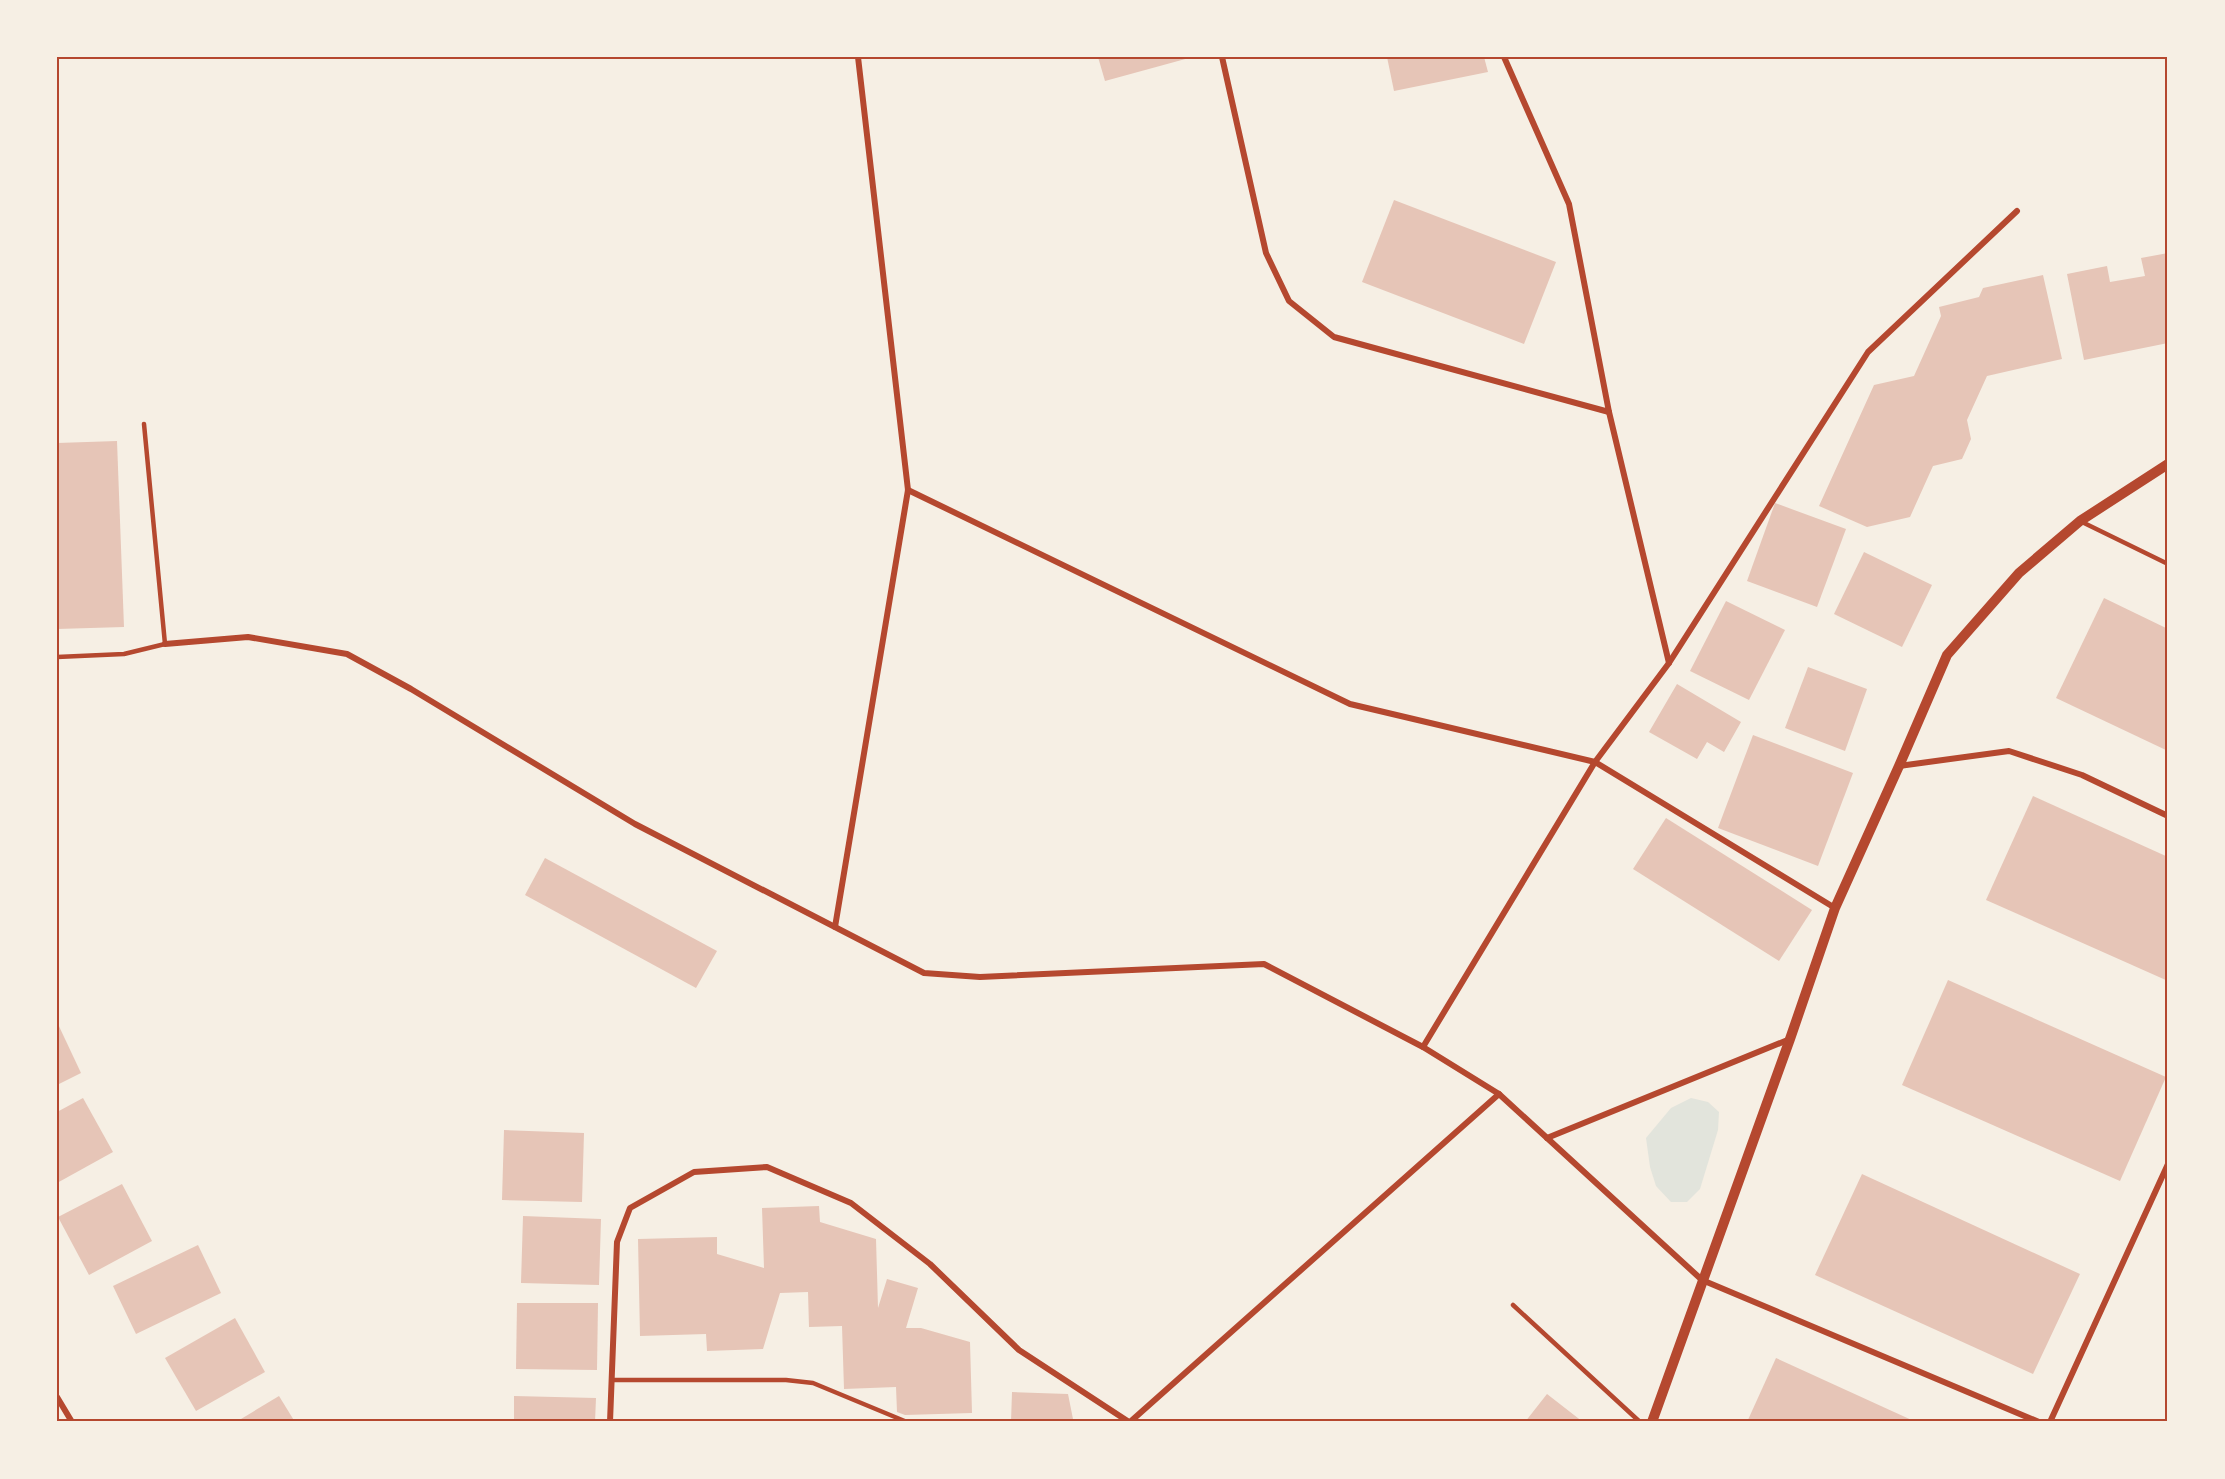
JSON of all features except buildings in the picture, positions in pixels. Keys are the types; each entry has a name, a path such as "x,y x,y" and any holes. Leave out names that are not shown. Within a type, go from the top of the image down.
{"street":[{"path":"835,927 908,490 858,57"},
{"path":"1222,57 1266,253 1289,301 1335,337 1609,412"},
{"path":"1504,57 1569,204 1609,412 1669,663"},
{"path":"1424,1047 1595,762 1669,663 1868,352 2018,211"},
{"path":"1652,1422 1835,908 1947,655 2019,573 2080,521 2168,464"},
{"path":"908,490 1350,704 1595,762 1835,908"},
{"path":"165,645 248,637 347,654 411,689 635,824 924,973 980,976 1264,964 1424,1047 1499,1094 1702,1280 2039,1422"},
{"path":"1899,766 2009,751 2082,775 2168,816"},
{"path":"1547,1138 1790,1039"},
{"path":"610,1422 617,1242 630,1208 694,1172 767,1167 851,1203 930,1264 1019,1350 1130,1422 1499,1094"},
{"path":"2049,1422 2168,1164"},
{"path":"57,1397 72,1422"}],"lane":[{"path":"57,657 124,654 165,645 144,424"},
{"path":"2080,521 2168,564"},
{"path":"1513,1305 1640,1422"},
{"path":"612,1380 786,1380 813,1383 907,1422"}],"shaded area":[{"path":"1691,1098 1708,1102 1719,1112 1718,1130 1700,1189 1687,1202 1671,1202 1656,1186 1650,1167 1646,1138 1671,1108"}]}
